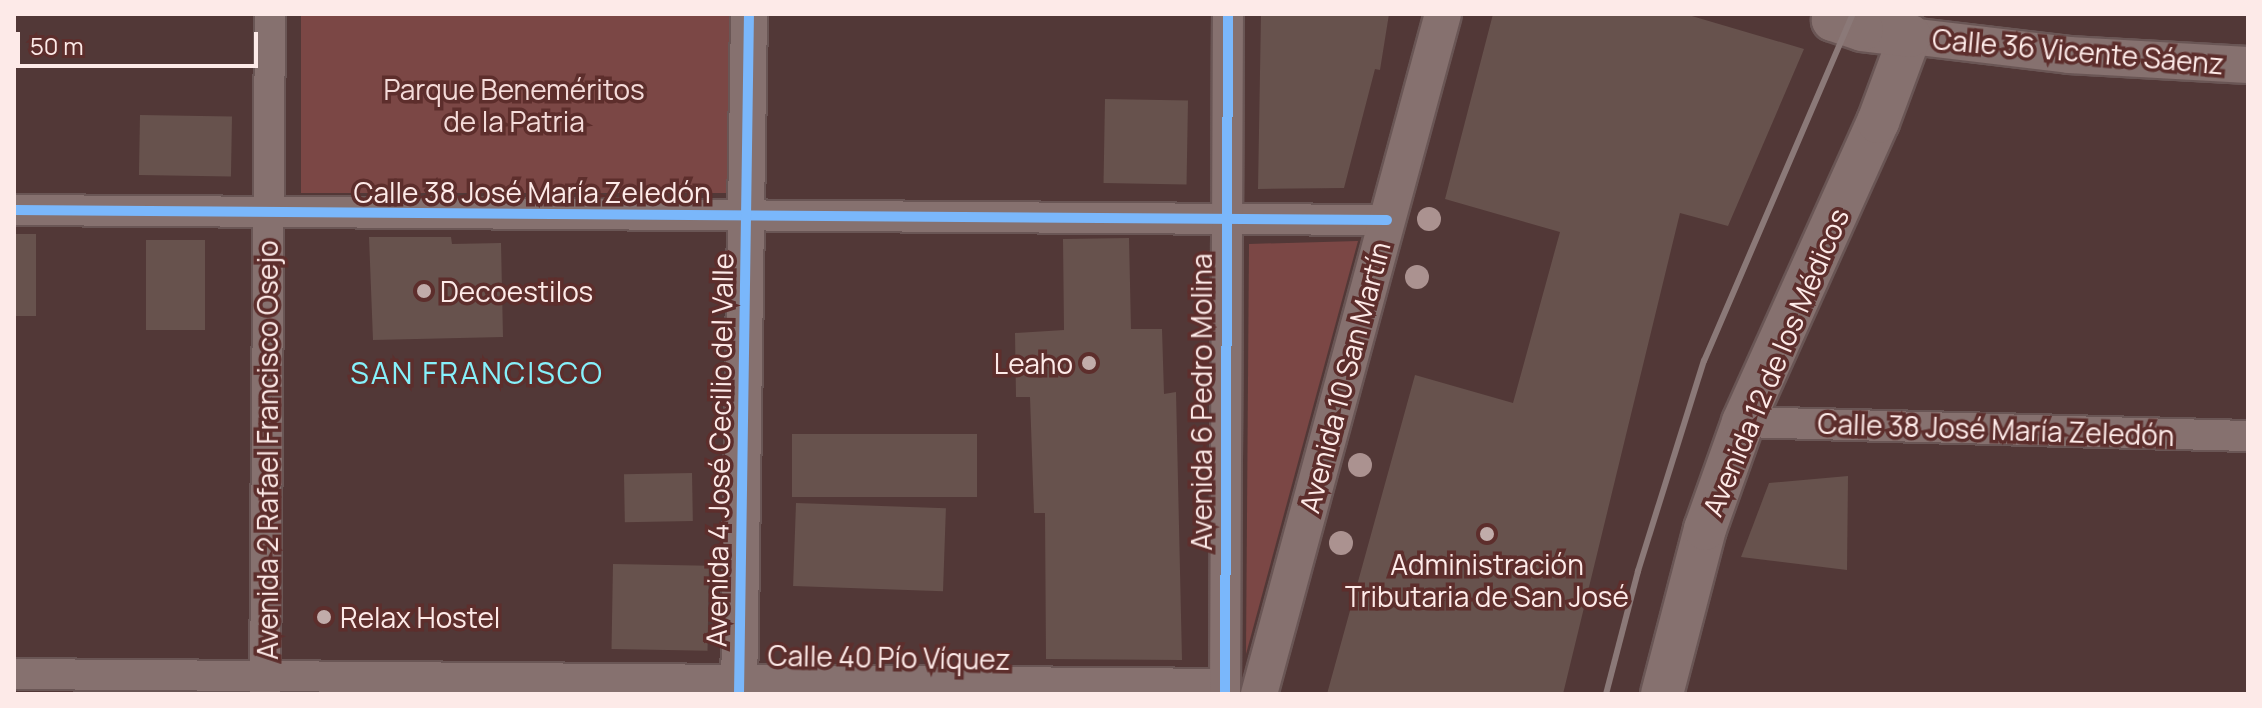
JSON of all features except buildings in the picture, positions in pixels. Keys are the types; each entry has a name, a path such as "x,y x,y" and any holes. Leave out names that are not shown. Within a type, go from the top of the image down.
{"main road":[{"name":"Calle 36 Vicente Sáenz","path":"1843,18 1910,36"},
{"name":"Avenida 12 de los Médicos","path":"1662,694 1705,529 1743,422 1878,122 1910,36"}],"street":[{"name":"Avenida 2 Rafael Francisco Osejo","path":"265,684 270,14"},
{"name":"Avenida 4 José Cecilio del Valle","path":"739,687 749,14"},
{"name":"Avenida 6 Pedro Molina","path":"1225,689 1228,14"},
{"name":"Avenida 10 San Martín","path":"1259,694 1443,14"},
{"name":"Calle 36 Vicente Sáenz","path":"1910,36 2069,55 2248,65"},
{"name":"Calle 38 José María Zeledón","path":"14,210 746,218 1387,220"},
{"name":"Calle 38 José María Zeledón","path":"1743,422 2248,436"},
{"name":"Calle 40 Pío Víquez","path":"14,674 265,684 1225,689"}],"green space":[{"name":"Parque Beneméritos de la Patria","path":"301,14 729,14 729,193 301,193"},
{"path":"1358,241 1246,654 1249,244"}],"railway":[{"path":"1606,694 1638,571 1704,361 1853,14"}],"cycle path":[{"path":"739,694 749,14"},
{"path":"1225,694 1228,14"},
{"path":"14,210 1387,220"}],"place":[{"name":"Decoestilos","path":"424,291"},
{"name":"Leaho","path":"1089,363"},
{"name":"Administración Tributaria de San José","path":"1487,534"},
{"name":"Relax Hostel","path":"324,617"}],"district":[{"name":"SAN FRANCISCO","path":"477,373"}]}
